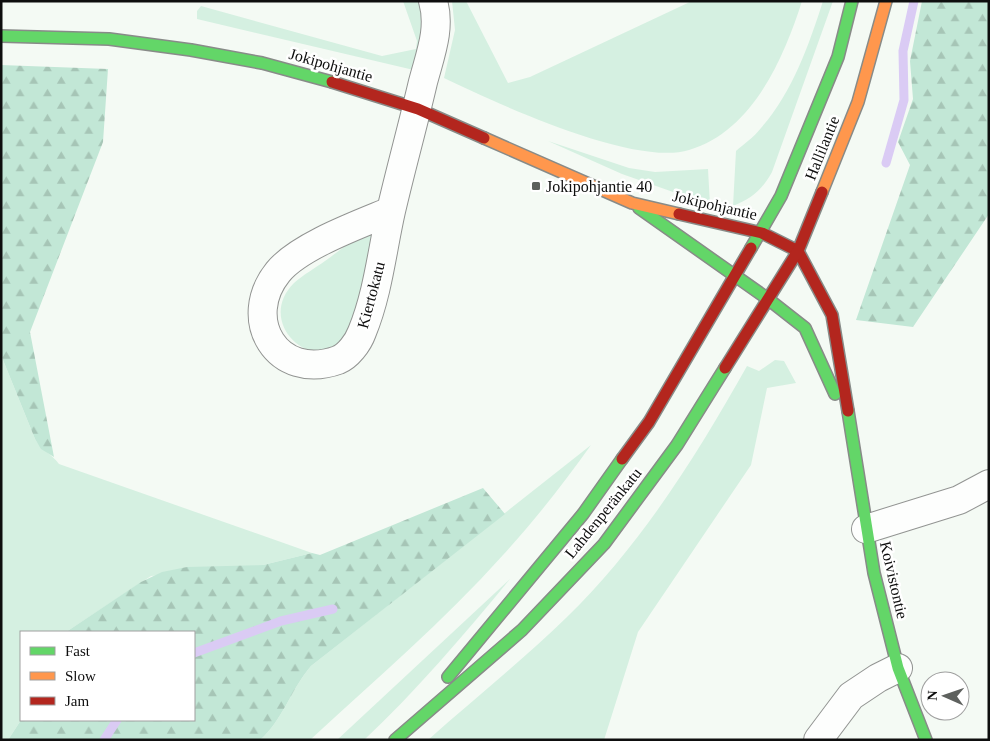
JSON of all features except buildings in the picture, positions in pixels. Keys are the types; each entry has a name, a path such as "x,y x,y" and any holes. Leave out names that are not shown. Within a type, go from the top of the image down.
{"main road":[{"name":"Hallilantie","path":"735,277 762,233 781,196 838,57 852,1"},
{"name":"Hallilantie","path":"768,299 798,251 858,102 886,1"},
{"name":"Jokipohjantie","path":"1,36 109,39 191,50 262,63 328,80 418,109 632,202 762,233"},
{"name":"Jokipohjantie","path":"632,202 735,277"},
{"path":"762,233 798,251"},
{"name":"Koivistontie","path":"798,251 832,315 874,573 898,668 926,740"},
{"name":"Koivistontie","path":"735,277 768,299 805,328 849,422"},
{"name":"Lahdenperänkatu","path":"398,737 584,514 649,422 735,277"},
{"name":"Lahdenperänkatu","path":"398,737 522,630 604,544 678,445 768,299"}],"street":[{"name":"Kiertokatu","path":"391,211 323,241 302,253 280,270 269,286 264,301 263,316 266,333 272,346 283,356 295,362 320,364 341,359 354,347 362,333 375,290 391,211 418,109 436,26 433,1"},
{"path":"866,530 959,500 989,484"},
{"path":"818,740 851,696 878,678 898,668"}],"green space":[{"path":"403,1 423,1 425,13 418,71 197,19 197,11 201,6 382,56 416,49 417,41"},
{"path":"452,1 466,1 508,83 530,77 692,1 802,1 786,46 762,90 748,110 731,127 711,141 689,150 665,153 635,149 565,130 496,102 444,78 455,30"},
{"path":"823,1 833,1 772,172 756,193 733,206 736,151 758,131 782,100 798,68"},
{"path":"922,1 989,1 989,214 913,327 856,320 910,165 898,142 913,99 910,61"},
{"path":"1,65 108,69 103,142 30,332 54,457 41,449 35,439 1,355"},
{"path":"548,141 629,168 655,172 708,169 710,205 622,174"},
{"path":"370,233 375,238 349,334 337,347 322,352 308,350 295,342 285,330 281,315 283,299 294,283 305,274 352,241"},
{"path":"1,355 35,439 59,464 312,553 263,565 151,576 68,631 20,631 20,721 8,740 1,740"},
{"path":"775,360 784,361 796,383 767,388 751,465 638,632 604,740 428,740 533,649 594,589 643,529 688,466 747,366 759,371"},
{"path":"591,445 538,515 480,579 409,650 310,740 260,740 275,723 311,666"},
{"path":"483,488 505,514 311,666 275,723 260,740 8,740 20,721 195,721 195,631 68,631 141,582 162,572 187,567 263,565 312,553 320,555"},
{"path":"510,579 440,662 364,740 337,740"}],"waterway":[{"path":"886,163 904,100 903,51 914,1"},
{"path":"195,653 281,621 333,609"},
{"path":"104,740 116,721"}],"traffic: fast":[{"path":"751,248 781,196 838,57 852,1"},
{"path":"1,36 109,39 191,50 262,63 332,82"},
{"path":"639,208 768,299 805,328 835,394"},
{"path":"395,740 522,630 604,544 677,445 725,368"},
{"path":"848,411 874,573 898,668 926,740"},
{"path":"448,677 583,514 622,459"}],"traffic: slow":[{"path":"822,192 858,102 886,1"},
{"path":"484,138 632,203 679,214"}],"traffic: jam":[{"path":"332,82 418,109 484,138"},
{"path":"725,368 798,251 822,192"},
{"path":"679,214 762,233 798,251 832,315 848,411"},
{"path":"622,459 649,422 751,248"}],"place":[{"name":"Jokipohjantie 40","path":"536,186"}]}
